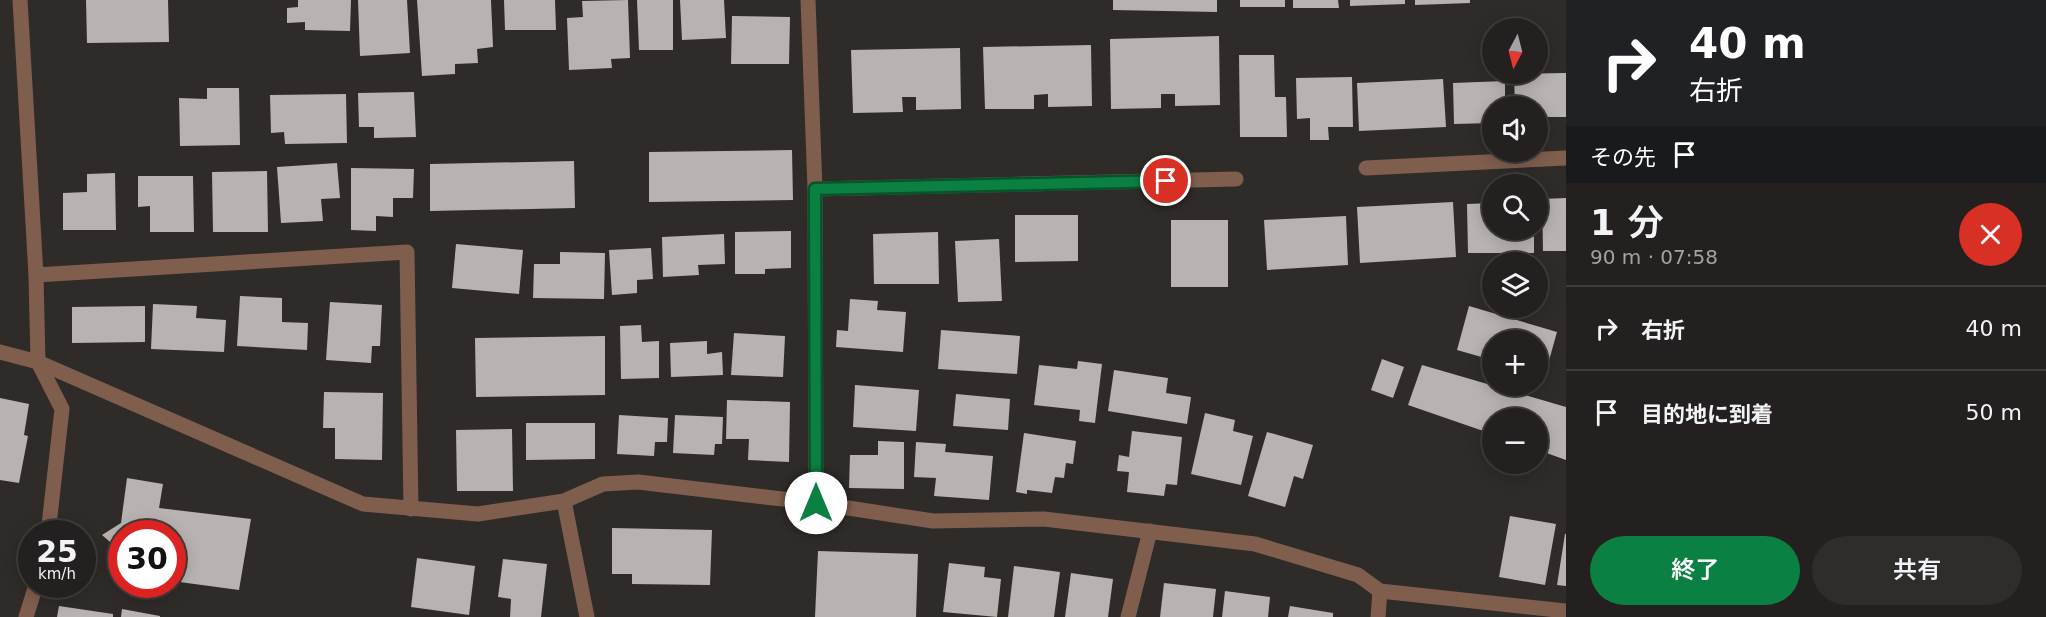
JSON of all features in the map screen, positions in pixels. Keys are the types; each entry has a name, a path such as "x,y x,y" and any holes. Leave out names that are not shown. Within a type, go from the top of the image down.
{"street":[{"path":"20,0 36,275 38,362 62,409 50,520"},
{"path":"808,0 815,189 816,503"},
{"path":"1366,168 1566,158"},
{"path":"815,189 1236,179"},
{"path":"36,275 406,252 411,509"},
{"path":"0,352 38,362 363,504 478,514 564,501 603,484 638,482 816,503 933,521 1044,519 1256,544 1358,575 1380,591 1566,611"},
{"path":"564,501 587,617"},
{"path":"1128,617 1150,531"},
{"path":"1378,617 1380,591"},
{"path":"26,617 32,598"}],"building":[{"path":"86,0 168,0 169,42 87,43"},
{"path":"298,0 351,0 350,31 305,30 305,22 287,23 287,8 298,7"},
{"path":"358,0 407,0 410,53 360,56"},
{"path":"417,0 491,0 493,47 477,49 478,63 455,64 455,74 422,76"},
{"path":"504,0 555,0 556,30 505,30"},
{"path":"628,0 630,58 611,59 612,68 569,70 567,18 583,17 582,1"},
{"path":"637,0 673,0 673,50 639,50"},
{"path":"680,0 724,0 726,38 682,40"},
{"path":"1113,0 1217,0 1217,12 1113,10"},
{"path":"1240,0 1285,0 1285,7 1240,7"},
{"path":"1293,0 1338,0 1339,8 1293,8"},
{"path":"1350,0 1405,0 1405,4 1350,6"},
{"path":"1415,0 1470,0 1470,3 1415,5"},
{"path":"732,16 790,17 789,64 731,64"},
{"path":"1219,36 1220,105 1175,106 1175,94 1161,94 1161,108 1111,109 1110,39"},
{"path":"1091,45 1092,106 1048,107 1048,94 1034,95 1034,109 985,109 983,47"},
{"path":"960,48 961,109 916,110 916,97 902,97 903,112 853,113 851,50"},
{"path":"1239,55 1274,55 1275,97 1286,97 1287,137 1240,137"},
{"path":"1548,73 1566,73 1566,117 1548,117 1548,96 1515,96 1514,84 1548,84"},
{"path":"1352,77 1353,127 1328,127 1329,140 1310,140 1310,118 1297,119 1296,78"},
{"path":"1443,79 1446,127 1359,131 1357,83"},
{"path":"1453,83 1505,84 1505,96 1482,96 1482,123 1454,124"},
{"path":"207,88 239,88 240,145 180,146 179,98 207,99"},
{"path":"414,92 416,137 374,138 374,127 359,127 358,93"},
{"path":"346,94 347,143 285,144 284,132 271,133 270,95"},
{"path":"792,150 793,200 649,202 649,152"},
{"path":"574,161 575,208 430,211 430,164"},
{"path":"337,163 340,198 321,199 323,221 281,223 277,167"},
{"path":"351,168 414,169 413,198 393,198 393,217 376,216 376,231 351,230"},
{"path":"267,171 268,232 213,232 212,172"},
{"path":"115,173 116,230 63,230 63,193 87,192 87,174"},
{"path":"138,176 193,176 194,232 150,232 150,206 138,207"},
{"path":"1566,198 1566,251 1543,251 1543,240 1548,240 1548,199"},
{"path":"1453,202 1456,257 1360,263 1357,207"},
{"path":"1482,203 1482,240 1534,240 1534,252 1468,253 1467,204"},
{"path":"1015,215 1078,215 1078,261 1015,262"},
{"path":"1346,216 1348,265 1267,270 1264,220"},
{"path":"1171,220 1228,220 1228,287 1171,287"},
{"path":"791,231 791,268 765,269 765,274 735,274 735,232"},
{"path":"938,232 939,284 874,284 873,234"},
{"path":"724,234 725,264 698,265 699,275 663,277 662,237"},
{"path":"999,239 1002,301 958,302 955,241"},
{"path":"456,244 523,250 519,294 452,288"},
{"path":"651,248 653,279 637,280 637,293 612,295 609,250"},
{"path":"560,252 605,253 604,299 533,298 534,264 560,264"},
{"path":"240,296 282,298 282,322 308,323 307,350 237,346"},
{"path":"850,299 878,301 877,310 906,312 903,352 836,347 837,330 848,331"},
{"path":"330,302 382,305 380,346 372,346 371,363 326,360"},
{"path":"153,304 197,306 196,318 226,320 224,352 151,349"},
{"path":"145,306 145,342 72,343 72,307"},
{"path":"1469,306 1482,310 1482,318 1510,318 1557,332 1548,364 1548,330 1482,330 1482,357 1457,350"},
{"path":"641,325 642,342 659,341 659,378 621,379 620,326"},
{"path":"941,330 1020,336 1017,374 938,369"},
{"path":"734,333 785,336 783,377 731,375"},
{"path":"605,336 605,395 476,397 475,338"},
{"path":"707,341 707,354 722,352 723,375 671,377 670,343"},
{"path":"1382,359 1404,367 1393,398 1371,390"},
{"path":"1078,361 1102,364 1095,423 1079,421 1080,410 1034,405 1039,365 1077,369"},
{"path":"1422,365 1482,382 1482,396 1528,396 1566,407 1566,460 1548,454 1548,408 1482,408 1482,431 1408,405"},
{"path":"1114,370 1168,378 1166,393 1191,397 1187,424 1108,411"},
{"path":"855,385 919,390 916,431 853,427"},
{"path":"324,392 383,393 382,460 335,459 335,428 323,428"},
{"path":"956,394 1010,399 1008,430 953,426"},
{"path":"0,398 29,404 24,435 28,436 19,483 0,480"},
{"path":"727,400 790,402 789,462 748,460 749,439 726,439"},
{"path":"1205,413 1235,420 1233,431 1253,436 1241,485 1191,474"},
{"path":"619,415 668,418 667,442 655,442 654,456 617,454"},
{"path":"675,415 723,417 722,444 715,444 714,455 673,453"},
{"path":"526,423 595,423 595,459 526,460"},
{"path":"512,429 513,491 457,491 456,430"},
{"path":"1132,431 1182,437 1177,485 1166,484 1164,496 1127,492 1129,472 1117,471 1119,455 1129,457"},
{"path":"1267,432 1313,445 1303,479 1294,476 1285,507 1248,496"},
{"path":"1024,433 1076,441 1073,464 1066,463 1064,478 1055,477 1052,493 1027,490 1027,494 1016,492"},
{"path":"878,441 904,442 904,489 849,488 850,455 878,455"},
{"path":"916,442 946,444 945,452 993,456 989,500 934,496 936,478 914,477"},
{"path":"127,478 163,484 159,508 251,519 239,590 186,583 186,520 121,520"},
{"path":"1510,516 1556,524 1545,585 1499,577"},
{"path":"612,528 712,530 710,585 632,584 632,574 612,574"},
{"path":"108,531 108,540 102,535"},
{"path":"1566,534 1566,586 1557,585"},
{"path":"818,551 918,554 916,617 815,617"},
{"path":"417,558 475,566 469,615 411,607"},
{"path":"503,559 547,564 541,617 510,617 511,599 498,597"},
{"path":"949,563 985,567 984,577 1001,579 997,617 943,612"},
{"path":"1014,566 1060,572 1054,617 1008,617"},
{"path":"1071,573 1113,579 1108,617 1065,617"},
{"path":"1164,583 1216,589 1213,617 1160,617"},
{"path":"1225,591 1270,597 1268,617 1222,617"},
{"path":"59,606 113,614 113,617 57,617"},
{"path":"1290,606 1333,613 1333,617 1288,617"},
{"path":"122,609 160,616 160,617 121,617"}],"route":[{"path":"816,503 815,189 1166,181"}]}
